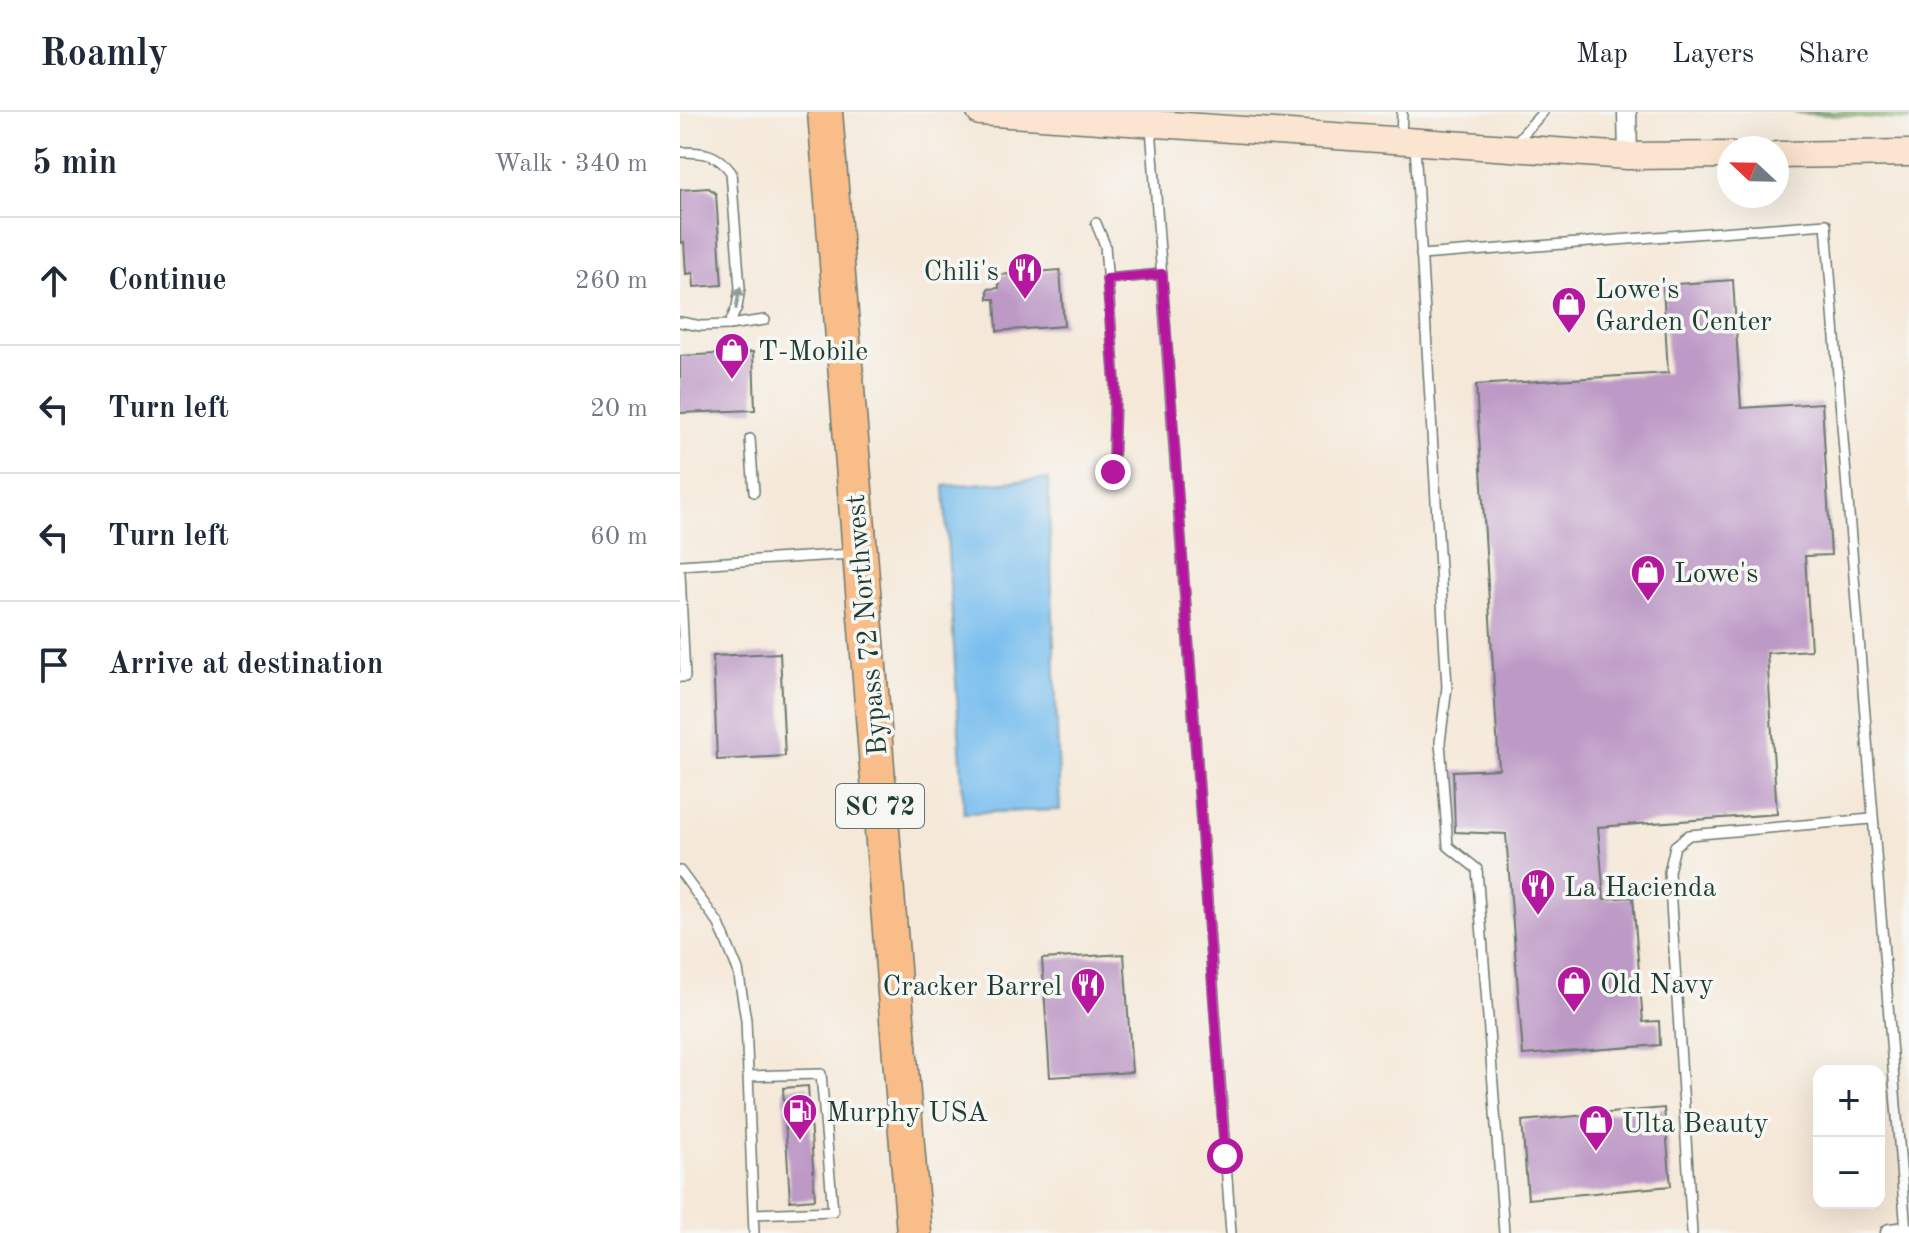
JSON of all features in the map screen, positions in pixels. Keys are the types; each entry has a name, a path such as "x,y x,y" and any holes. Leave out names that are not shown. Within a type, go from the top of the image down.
{"highway":[{"name":"Bypass 72 Northwest","path":"825,112 914,1233"}],"street":[{"path":"980,112 1152,118 1408,141 1628,156 1717,155"},
{"path":"1627,112 1628,156"},
{"path":"1789,155 1909,153"}],"lane":[{"path":"1402,112 1421,255 1447,687 1440,742 1448,846 1477,869 1504,1233"},
{"path":"1510,148 1543,112"},
{"path":"1152,118 1231,1233"},
{"path":"680,152 703,153 721,159 731,172 740,288 737,307 729,325"},
{"path":"1096,223 1105,245 1115,384 1113,472"},
{"path":"1421,255 1826,224 1871,819 1898,1232"},
{"path":"1107,279 1162,274"},
{"path":"680,322 701,326 765,320"},
{"path":"750,439 754,492"},
{"path":"680,565 860,554"},
{"path":"680,573 685,677 680,677"},
{"path":"1692,1233 1669,872 1675,846 1689,835 1871,819"},
{"path":"680,871 719,924 738,970 746,1020 754,1233"},
{"path":"748,1076 821,1074 833,1211 754,1214"}],"green space":[{"path":"1909,112 1909,120 1795,113"}],"water":[{"path":"1048,479 1060,810 964,813 944,486"}],"building":[{"path":"709,188 716,194 722,285 694,287 693,273 686,274 684,242 680,243 680,190"},
{"path":"1060,270 1064,326 997,331 995,299 988,299 988,289 999,288 998,275"},
{"name":"Lowe's","path":"1733,280 1741,408 1822,403 1831,555 1805,556 1811,650 1767,653 1777,814 1598,827 1604,899 1633,897 1643,1022 1659,1021 1660,1045 1523,1055 1506,834 1455,832 1453,771 1499,769 1476,385 1668,373 1663,285"},
{"path":"753,352 755,410 680,413 680,356"},
{"path":"780,653 785,756 717,760 713,656"},
{"path":"1124,954 1132,1072 1050,1077 1042,959"},
{"path":"808,1086 815,1199 790,1201 783,1088"},
{"name":"Ulta Beauty","path":"1664,1108 1671,1186 1528,1199 1522,1121"}],"place":[{"name":"Chili's","path":"1025,301"},
{"name":"Lowe's Garden Center","path":"1569,335"},
{"name":"T-Mobile","path":"732,381"},
{"name":"Lowe's","path":"1648,603"},
{"name":"La Hacienda","path":"1538,917"},
{"name":"Old Navy","path":"1574,1014"},
{"name":"Cracker Barrel","path":"1088,1016"},
{"name":"Murphy USA","path":"800,1142"},
{"name":"Ulta Beauty","path":"1596,1153"}],"route":[{"path":"1113,472 1115,384 1107,279 1162,274 1225,1156"}]}
